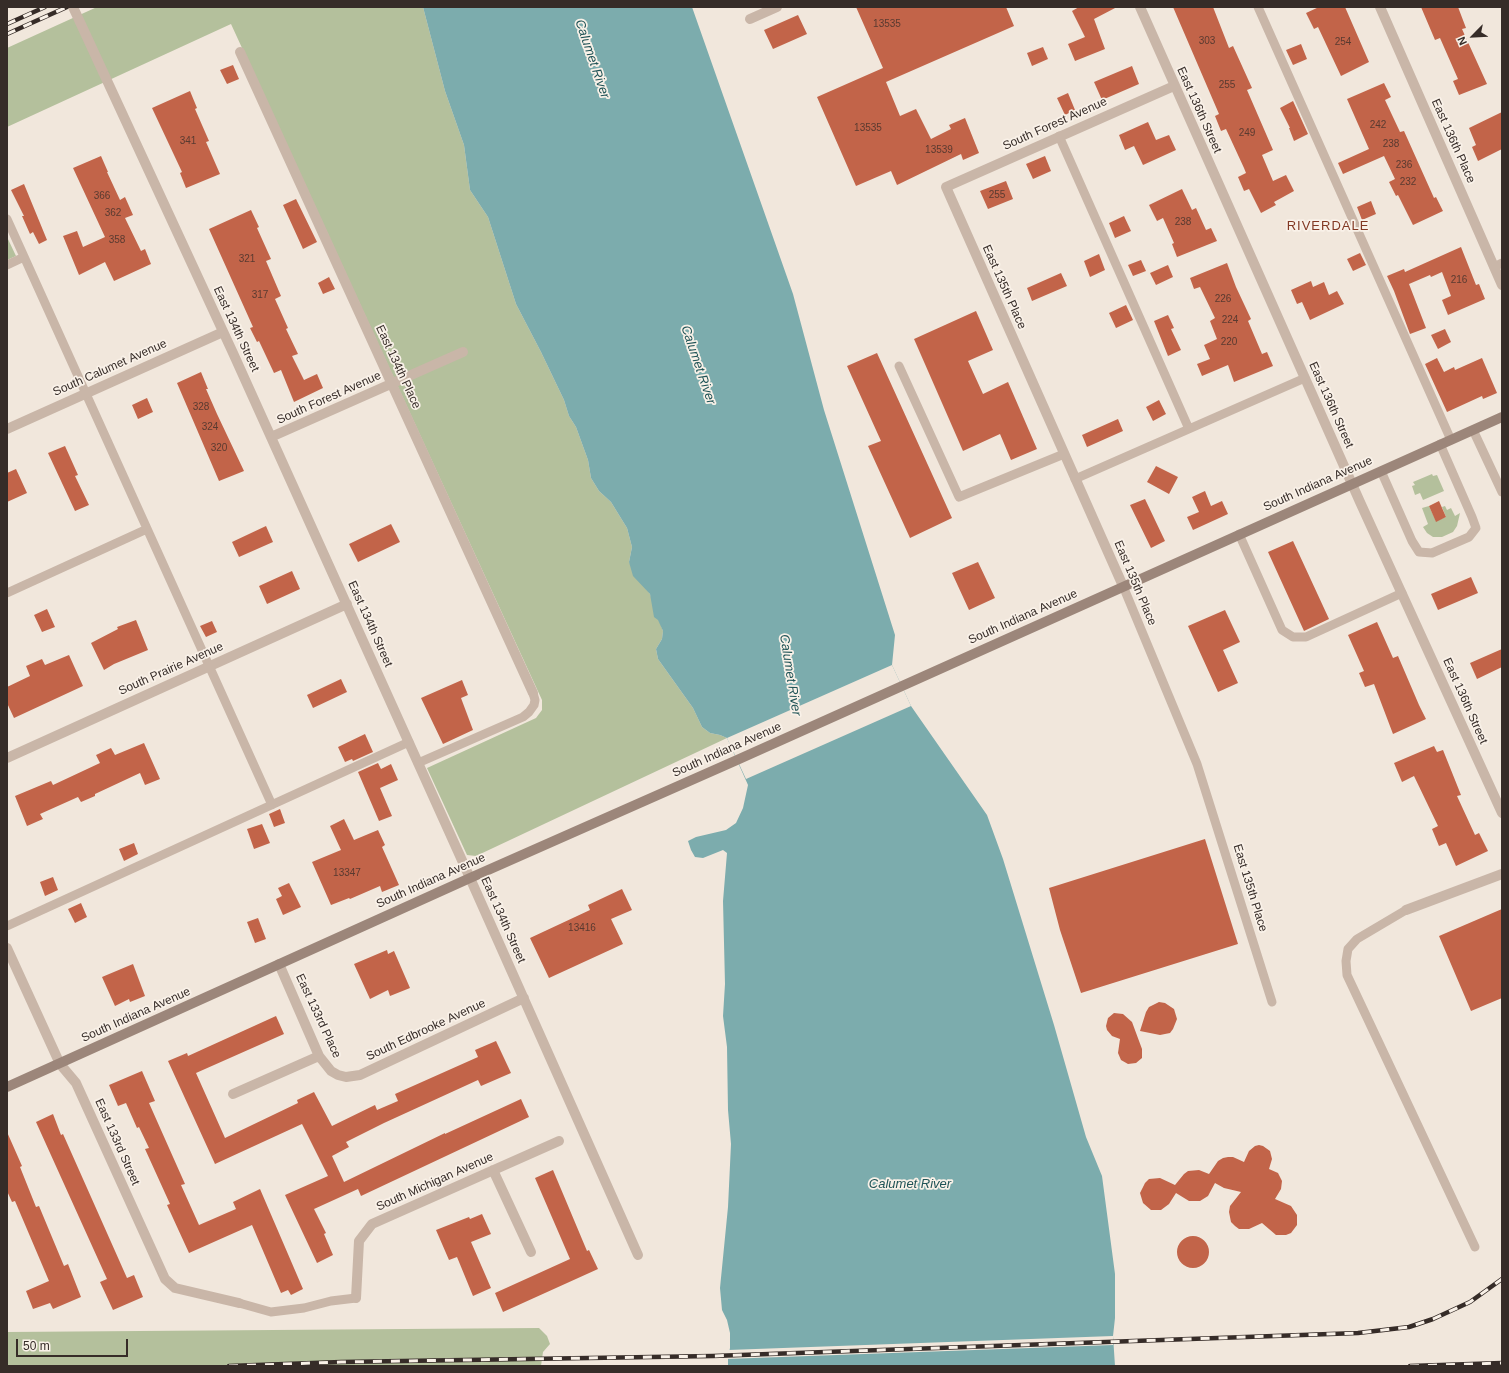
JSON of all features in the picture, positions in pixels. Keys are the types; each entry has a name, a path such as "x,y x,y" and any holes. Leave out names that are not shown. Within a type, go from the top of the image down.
{"main road":[{"name":"South Indiana Avenue","path":"7,1087 470,878 1502,417"}],"street":[{"name":"East 134th Street","path":"73,7 271,437 638,1254"},
{"path":"750,19 777,7"},
{"name":"East 136th Street","path":"1140,7 1352,484 1502,813"},
{"name":"East 136th Place","path":"1380,7 1498,265 1502,284"},
{"name":"East 134th Place","path":"240,52 533,693"},
{"name":"South Forest Avenue","path":"946,186 1174,86"},
{"name":"East 135th Place","path":"946,186 1123,586"},
{"name":"South Calumet Avenue","path":"7,429 223,332"},
{"name":"South Forest Avenue","path":"271,437 463,352"},
{"name":"South Prairie Avenue","path":"7,758 346,604"},
{"path":"1406,910 1502,874"},
{"name":"East 133rd Street","path":"7,948 60,1064 76,1083 165,1279 174,1288 239,1303"},
{"name":"East 133rd Place","path":"279,964 319,1056 328,1068 338,1075"},
{"name":"South Edbrooke Avenue","path":"338,1075 346,1077 360,1075 524,998"},
{"path":"233,1094 319,1056"},
{"name":"South Michigan Avenue","path":"356,1298 359,1241 372,1224 559,1141"},
{"path":"493,1170 531,1252"}],"lane":[{"path":"1258,7 1451,440"},
{"path":"1059,136 1189,429"},
{"path":"7,219 272,805"},
{"path":"7,265 24,257"},
{"path":"900,366 959,497 1064,454"},
{"path":"1076,479 1305,378"},
{"path":"1473,430 1502,492"},
{"path":"1381,471 1412,541 1419,552 1432,553 1469,537 1476,528 1440,444"},
{"path":"7,592 147,529"},
{"path":"1239,534 1282,630 1293,637 1306,637 1402,593"},
{"name":"East 135th Place","path":"1123,586 1197,764 1272,1002"},
{"path":"418,763 523,717 534,705 535,700 533,693"},
{"path":"7,926 409,742"},
{"path":"1406,910 1357,940 1348,949 1346,961 1347,975 1475,1247"},
{"path":"239,1303 271,1312 304,1308 331,1301 356,1298"}],"green space":[{"path":"97,7 423,7 445,91 464,145 470,190 488,217 516,304 564,400 569,416 576,427 588,460 591,478 599,491 611,502 627,528 632,547 629,562 650,594 663,631 662,639 656,649 658,659 693,708 702,727 710,733 727,738 476,856 467,855 427,768 536,718 542,710 542,700 231,24 7,127 7,48"},
{"path":"7,237 16,256 7,260"},
{"path":"1432,474 1433,476 1437,475 1444,491 1423,500 1420,493 1415,495 1412,486 1415,485 1413,482"},
{"path":"1429,506 1436,521 1446,517 1442,507 1445,506 1447,510 1451,508 1455,516 1460,513 1457,526 1453,532 1442,537 1433,537 1427,533 1423,527 1428,524 1422,508"},
{"path":"539,1328 547,1336 550,1344 543,1352 541,1366 7,1366 7,1332"}],"water":[{"name":"Calumet River","path":"423,7 692,7 793,294 824,410 895,635 892,665 911,706 987,815 1003,859 1054,1025 1086,1137 1102,1176 1115,1274 1115,1318 1113,1336 1115,1366 728,1366 730,1333 727,1320 722,1310 720,1288 728,1207 731,1144 728,1110 727,1047 723,1016 725,984 723,901 727,853 723,850 703,858 695,857 688,841 696,837 726,830 736,823 743,808 748,785 727,738 710,733 702,727 693,708 658,659 656,649 662,639 663,631 658,620 654,617 650,594 633,576 629,562 632,547 627,528 611,502 599,491 591,478 588,460 576,427 569,416 564,400 516,304 488,217 470,190 464,145 445,91"}],"pier":[{"path":"892,665 911,706 746,779 727,738"},
{"path":"1113,1336 1113,1345 726,1359 728,1350"}],"building":[{"path":"856,7 1006,7 1014,26 886,82 900,116 916,109 931,139 951,129 949,125 965,118 979,153 963,160 961,154 897,185 891,171 856,186 817,97 883,68"},
{"path":"1079,7 1117,7 1094,19 1105,49 1075,61 1068,44 1085,37 1072,11"},
{"path":"1173,7 1213,7 1229,48 1233,46 1252,88 1247,90 1273,150 1262,155 1273,181 1286,175 1294,191 1274,202 1276,205 1261,213 1249,189 1244,191 1238,177 1246,173 1226,129 1221,131 1215,116 1219,114"},
{"path":"1319,7 1345,7 1369,62 1341,76 1318,27 1314,29 1306,13"},
{"path":"1421,7 1458,7 1466,28 1462,29 1487,84 1459,95 1453,81 1458,79 1440,38 1435,40"},
{"path":"798,15 807,34 773,49 764,30"},
{"path":"1301,44 1307,59 1293,65 1286,50"},
{"path":"1043,47 1048,59 1032,66 1027,53"},
{"path":"233,65 239,79 227,84 220,70"},
{"path":"1132,66 1139,84 1102,100 1094,82"},
{"path":"1384,83 1391,97 1385,100 1400,132 1404,131 1434,198 1436,197 1443,211 1413,225 1398,195 1396,196 1389,182 1395,179 1384,156 1343,174 1338,163 1369,149 1347,99"},
{"path":"190,91 197,108 195,109 209,141 206,142 220,174 186,188 180,173 182,172 152,108"},
{"path":"1068,93 1075,110 1065,115 1057,98"},
{"path":"1293,101 1308,134 1294,141 1290,128 1280,108"},
{"path":"1502,112 1502,149 1478,161 1472,147 1476,145 1469,128"},
{"path":"1148,122 1156,140 1169,135 1176,150 1143,165 1134,146 1125,150 1119,135"},
{"path":"101,156 120,200 125,197 133,215 125,218 141,251 145,249 151,264 114,281 105,262 79,275 63,236 77,231 83,247 105,237 73,168"},
{"path":"1045,156 1051,171 1033,179 1026,164"},
{"path":"1006,181 1013,199 988,209 980,191"},
{"path":"24,184 47,240 39,244 33,232 30,234 22,216 24,216 11,190"},
{"path":"1182,189 1192,210 1196,208 1206,230 1211,228 1217,241 1177,257 1172,244 1174,243 1163,218 1157,221 1149,205"},
{"path":"296,199 317,242 303,249 283,205"},
{"path":"1371,201 1376,214 1362,220 1357,207"},
{"path":"251,210 259,227 257,228 271,259 266,261 281,296 275,299 288,328 286,329 298,354 292,356 304,380 317,374 323,388 294,402 281,370 274,373 259,341 257,342 250,328 253,327 209,229"},
{"path":"1124,216 1131,231 1115,238 1109,223"},
{"path":"1461,247 1476,285 1479,284 1485,299 1448,315 1442,300 1451,296 1442,272 1431,277 1430,275 1409,284 1426,328 1410,334 1387,276 1404,269 1405,272"},
{"path":"1360,253 1366,265 1353,271 1347,259"},
{"path":"1099,254 1105,270 1090,277 1084,261"},
{"path":"1141,260 1146,271 1133,276 1128,265"},
{"path":"1227,263 1251,319 1248,321 1262,354 1267,352 1273,366 1234,382 1228,365 1202,376 1197,364 1210,359 1204,345 1217,339 1210,321 1215,318 1200,287 1194,289 1190,278"},
{"path":"1168,265 1173,277 1156,285 1150,273"},
{"path":"1061,273 1067,286 1032,301 1027,288"},
{"path":"329,277 335,289 323,294 318,283"},
{"path":"1311,281 1313,287 1324,282 1329,295 1337,291 1344,304 1310,320 1302,302 1297,304 1291,290"},
{"path":"1126,305 1133,320 1116,328 1109,313"},
{"path":"976,311 993,350 968,361 983,394 1008,382 1037,449 1011,460 1000,434 963,451 914,339"},
{"path":"1168,315 1174,328 1171,329 1181,350 1168,356 1154,321"},
{"path":"1445,329 1451,342 1438,349 1431,335"},
{"path":"877,353 952,518 910,538 868,446 881,441 847,366"},
{"path":"1437,358 1444,372 1454,367 1455,370 1482,358 1497,393 1483,399 1482,396 1447,412 1425,364"},
{"path":"201,372 208,389 206,389 244,471 219,481 177,383"},
{"path":"147,398 153,412 138,419 132,405"},
{"path":"1159,400 1166,414 1153,421 1146,407"},
{"path":"1118,419 1123,431 1087,447 1082,435"},
{"path":"65,446 78,475 75,476 89,505 75,511 48,453"},
{"path":"1156,466 1178,477 1169,494 1147,482"},
{"path":"16,469 27,493 7,502 7,473"},
{"path":"1205,491 1211,506 1222,501 1228,514 1193,530 1187,517 1199,512 1192,497"},
{"path":"1145,499 1165,541 1151,548 1130,505"},
{"path":"1439,501 1446,517 1436,522 1429,506"},
{"path":"391,524 400,542 358,562 349,544"},
{"path":"266,526 273,542 239,557 232,542"},
{"path":"1293,541 1329,619 1304,631 1268,552"},
{"path":"978,562 995,598 969,610 952,573"},
{"path":"292,571 300,589 267,604 259,586"},
{"path":"1471,577 1478,593 1438,610 1431,594"},
{"path":"47,609 55,627 42,632 34,615"},
{"path":"1225,610 1240,642 1223,650 1238,683 1218,692 1188,626"},
{"path":"136,620 148,650 114,664 104,670 91,643 118,629 117,627"},
{"path":"212,621 217,632 206,637 200,626"},
{"path":"1377,622 1393,658 1398,656 1426,719 1393,734 1374,684 1365,687 1359,673 1364,671 1348,635"},
{"path":"1502,649 1502,667 1477,679 1470,663"},
{"path":"69,655 83,686 14,718 7,703 7,687 30,676 26,666 42,659 45,665"},
{"path":"341,679 347,692 313,708 307,695"},
{"path":"462,680 468,695 461,698 473,730 443,744 421,698"},
{"path":"365,734 373,752 353,761 352,759 345,762 338,747"},
{"path":"144,743 160,779 145,785 140,773 81,802 78,797 40,814 43,819 27,826 15,796 51,781 53,785 100,763 96,755 111,748 115,755"},
{"path":"1434,746 1437,752 1443,750 1461,795 1457,796 1475,835 1479,833 1488,851 1456,866 1446,843 1439,846 1432,829 1438,826 1414,776 1402,782 1394,763"},
{"path":"378,763 381,769 391,764 398,780 380,788 392,816 379,821 358,772"},
{"path":"280,809 285,823 274,827 269,814"},
{"path":"344,819 354,840 378,830 385,845 382,847 399,885 382,892 380,886 350,899 349,898 331,905 312,862 341,850 330,826"},
{"path":"262,824 270,843 254,849 247,829"},
{"path":"1205,839 1238,944 1081,993 1060,930 1049,888"},
{"path":"134,843 138,854 124,861 119,849"},
{"path":"53,877 58,890 45,896 40,882"},
{"path":"289,883 301,907 283,915 276,899 282,896 278,888"},
{"path":"622,889 632,910 611,919 623,944 549,978 530,938 590,910 588,905"},
{"path":"81,903 87,917 75,923 68,909"},
{"path":"1502,909 1502,998 1471,1011 1439,936"},
{"path":"258,918 266,939 255,943 247,922"},
{"path":"387,950 388,954 394,951 410,988 390,996 388,990 370,999 354,964"},
{"path":"133,964 145,996 130,1002 129,999 115,1006 102,977"},
{"path":"1159,1002 1165,1003 1174,1009 1177,1019 1173,1029 1170,1033 1160,1035 1140,1031 1149,1007"},
{"path":"1114,1013 1123,1014 1132,1022 1142,1049 1142,1058 1136,1063 1128,1064 1121,1060 1118,1053 1120,1039 1112,1036 1107,1030 1106,1026 1108,1018"},
{"path":"276,1016 284,1034 196,1073 225,1138 298,1103 297,1100 314,1092 332,1126 375,1105 377,1110 398,1101 395,1094 478,1057 475,1050 496,1041 511,1073 481,1086 478,1080 384,1123 346,1142 349,1147 332,1156 344,1182 445,1133 521,1099 529,1117 361,1196 358,1189 314,1209 326,1233 324,1234 333,1255 317,1263 285,1195 328,1176 302,1124 215,1164 168,1061 187,1053 188,1056"},
{"path":"142,1071 155,1101 149,1103 185,1184 181,1185 199,1225 236,1209 233,1202 260,1189 303,1289 291,1295 288,1290 281,1293 252,1225 189,1253 167,1205 170,1204 145,1149 149,1148 139,1127 137,1128 126,1103 118,1106 109,1085"},
{"path":"53,1114 61,1135 63,1134 127,1278 134,1275 143,1297 113,1310 100,1282 107,1279 36,1122"},
{"path":"7,1132 22,1166 20,1167 36,1207 39,1206 64,1266 68,1264 81,1297 53,1309 50,1303 33,1309 26,1291 49,1281 15,1201 12,1202 7,1191"},
{"path":"1259,1145 1270,1151 1272,1159 1269,1169 1278,1173 1282,1181 1281,1189 1275,1199 1291,1206 1297,1215 1297,1225 1291,1233 1286,1235 1276,1235 1262,1223 1249,1229 1239,1229 1231,1222 1229,1212 1230,1206 1241,1192 1224,1188 1215,1183 1208,1196 1200,1201 1189,1201 1176,1193 1169,1204 1161,1210 1151,1210 1143,1203 1140,1193 1145,1183 1149,1179 1160,1178 1175,1185 1188,1171 1199,1170 1209,1174 1218,1161 1223,1158 1233,1157 1244,1162 1249,1151 1255,1146"},
{"path":"553,1170 587,1251 589,1250 598,1269 503,1312 495,1293 570,1259 535,1178"},
{"path":"482,1214 491,1234 471,1242 491,1288 473,1296 457,1257 449,1260 436,1230 469,1217 470,1219"},
{"path":"1190,1236 1196,1236 1206,1243 1209,1252 1208,1258 1202,1265 1196,1268 1190,1268 1180,1261 1177,1255 1177,1249 1184,1239"}],"railway":[{"path":"7,24 45,7"},
{"path":"7,34 67,7"},
{"path":"229,1366 341,1362 713,1356 1358,1333 1409,1327 1433,1319 1470,1302 1502,1279"},
{"path":"1410,1366 1502,1363"}],"district":[{"name":"RIVERDALE","path":"1328,226"}]}
